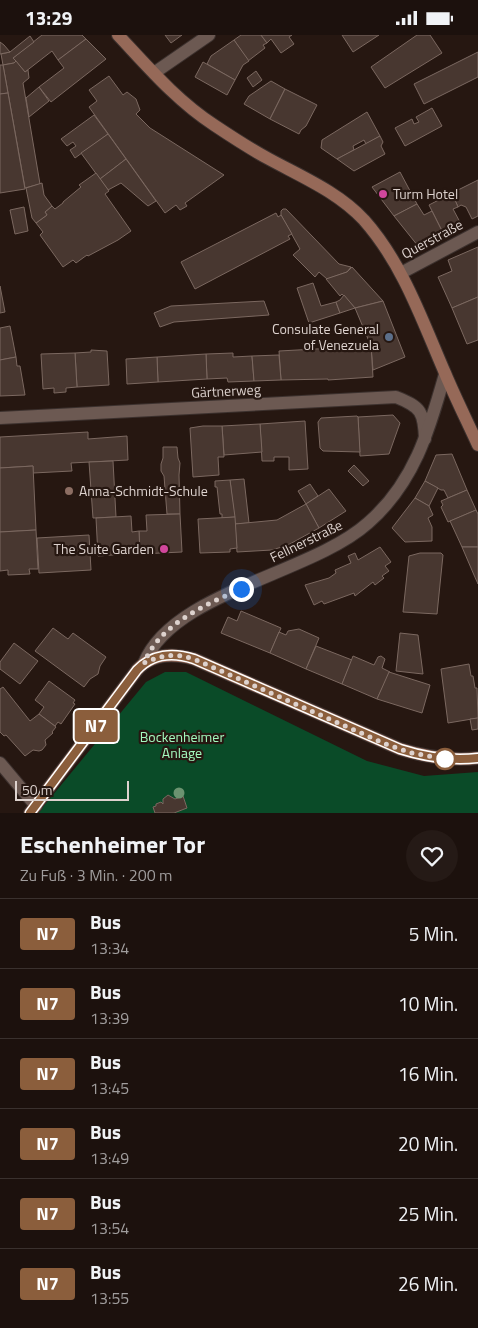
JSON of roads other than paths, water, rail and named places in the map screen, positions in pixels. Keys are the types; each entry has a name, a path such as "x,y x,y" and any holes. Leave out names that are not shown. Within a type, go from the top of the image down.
{"main road":[{"path":"118,35 176,95 212,124 266,158 332,193 363,219 386,249 401,273 478,445"},
{"path":"33,810 144,663 163,656 183,656 200,661 400,749 424,756 478,758"}],"street":[{"path":"154,73 209,35"},
{"name":"Querstraße","path":"401,273 478,232"},
{"name":"Fellnerstraße","path":"144,663 148,652 166,633 195,611 343,543 368,523 402,485 425,439 445,374"},
{"name":"Gärtnerweg","path":"0,418 396,397 418,409 424,420 425,439"},
{"path":"0,763 33,810"}],"place":[{"name":"Turm Hotel","path":"383,194"},
{"name":"Consulate General of Venezuela","path":"389,337"},
{"name":"Anna-Schmidt-Schule","path":"69,491"},
{"name":"The Suite Garden","path":"164,549"}],"park label":[{"name":"Bockenheimer Anlage","path":"182,745"}]}
